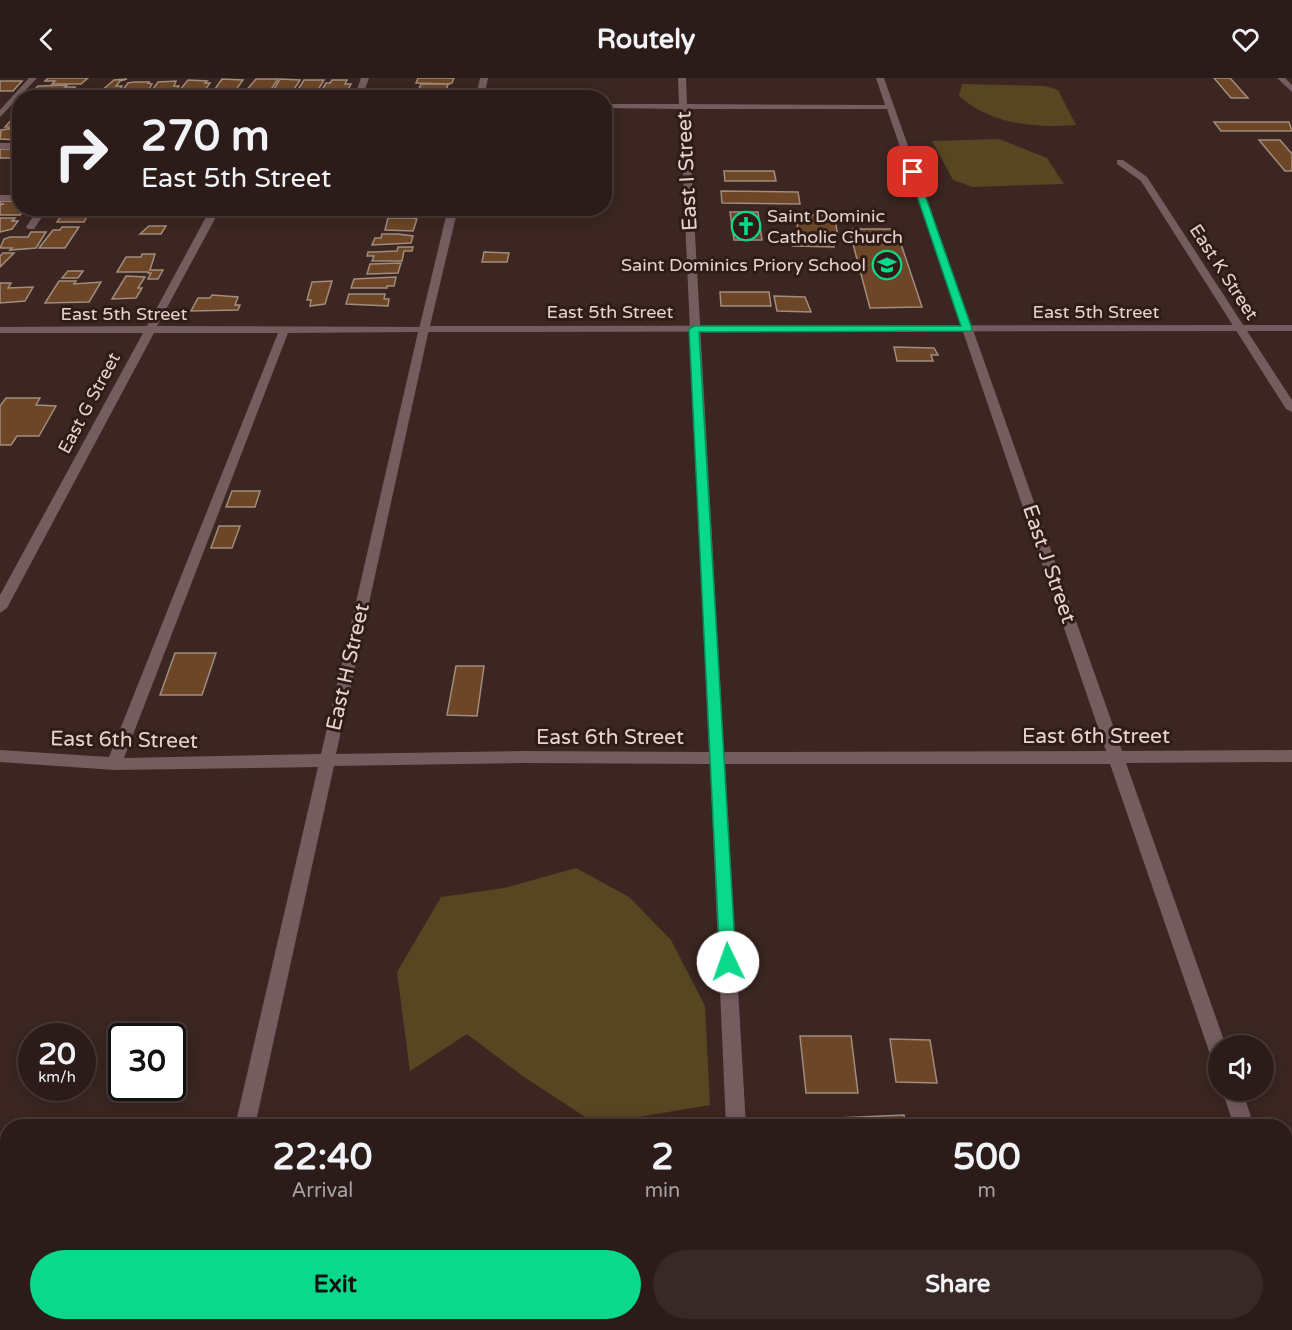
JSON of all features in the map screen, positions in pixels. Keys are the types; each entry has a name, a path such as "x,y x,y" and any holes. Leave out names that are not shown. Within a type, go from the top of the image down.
{"street":[{"name":"East I Street","path":"682,78 736,1119"},
{"name":"East J Street","path":"880,78 1212,1035"},
{"path":"1281,78 1292,90"},
{"path":"0,115 12,104"},
{"path":"612,106 890,107"},
{"name":"East K Street","path":"1120,162 1144,179 1292,409"},
{"path":"31,227 39,216"},
{"name":"East H Street","path":"247,1119 451,216"},
{"name":"East G Street","path":"0,608 211,217"},
{"name":"East 5th Street","path":"0,330 1292,328"},
{"path":"114,764 284,330"},
{"name":"East 6th Street","path":"0,756 114,764 524,757 718,759 1292,756"},
{"path":"1236,1101 1242,1119"}],"shaded area":[{"path":"962,84 1045,86 1058,90 1076,125 1029,125 999,119 972,106 959,96"},
{"path":"999,139 1047,158 1064,184 973,187 953,180 932,141"},
{"path":"576,868 629,897 671,940 705,1006 710,1105 626,1119 588,1119 524,1077 467,1034 410,1071 397,972 441,897 504,888"}],"building":[{"path":"48,78 88,78 81,84 52,84 55,81 45,81"},
{"path":"418,78 454,78 449,84 416,83"},
{"path":"1214,78 1230,78 1248,98 1231,98"},
{"path":"127,79 120,81 116,86 122,86 119,90 102,90 114,80"},
{"path":"222,79 243,80 236,90 214,90"},
{"path":"256,79 278,79 271,90 247,90"},
{"path":"280,79 300,80 294,90 273,90"},
{"path":"188,80 210,83 205,90 180,90"},
{"path":"304,80 324,80 318,90 298,90"},
{"path":"332,80 347,80 345,84 351,84 348,90 322,90 326,83"},
{"path":"0,81 22,81 12,91 0,91"},
{"path":"176,81 174,86 179,86 177,90 152,90 158,82"},
{"path":"149,82 152,84 149,90 123,90 128,83"},
{"path":"421,84 448,84 446,90 418,90"},
{"path":"38,86 75,87 72,90 35,90"},
{"path":"12,119 12,127 5,127"},
{"path":"1214,122 1289,122 1292,131 1221,131"},
{"path":"12,128 12,140 0,139 1,130"},
{"path":"1259,140 1280,140 1292,154 1292,171 1285,171"},
{"path":"0,149 12,149 12,158 0,158"},
{"path":"724,171 774,171 776,181 725,181"},
{"path":"721,191 798,192 800,204 722,203"},
{"path":"0,201 12,201 12,215 0,215 0,205 4,204 0,204"},
{"path":"730,212 758,212 762,240 734,240"},
{"path":"796,215 834,215 838,236 832,236 834,247 793,246 791,233 798,233"},
{"path":"61,216 87,216 84,222 57,222"},
{"path":"0,218 15,218 12,221 18,221 12,229 0,232"},
{"path":"388,218 417,219 413,231 385,230"},
{"path":"149,226 166,226 161,234 140,234"},
{"path":"62,227 79,227 65,248 39,248 53,230 60,230"},
{"path":"849,229 896,229 922,307 870,308"},
{"path":"31,232 46,232 36,248 10,250 12,248 0,248 4,239 28,237"},
{"path":"382,234 413,236 411,243 372,245 375,238 381,238"},
{"path":"398,247 413,247 412,251 404,251 402,261 372,261 374,256 367,256 368,252 397,251"},
{"path":"484,252 509,253 507,262 482,262"},
{"path":"3,253 14,253 0,267 0,256"},
{"path":"142,254 155,254 150,270 163,270 158,279 148,279 151,273 148,272 117,272 126,257 141,257"},
{"path":"401,263 398,273 367,274 370,264"},
{"path":"68,271 83,271 78,278 62,278"},
{"path":"126,276 145,277 138,288 142,288 136,298 112,299"},
{"path":"396,277 394,286 387,286 387,288 351,288 354,279"},
{"path":"59,281 76,281 74,284 101,282 89,302 45,303"},
{"path":"332,281 325,304 310,306 311,300 307,300 312,282"},
{"path":"0,283 11,283 8,288 33,287 25,301 0,303"},
{"path":"720,292 769,292 771,306 721,306"},
{"path":"349,294 385,294 384,299 389,299 388,306 346,304"},
{"path":"212,295 238,297 235,305 240,305 238,310 191,311 198,298 210,298"},
{"path":"774,296 805,297 811,312 777,311"},
{"path":"894,347 934,348 938,355 931,355 933,361 897,361"},
{"path":"6,398 40,398 36,405 56,406 39,436 17,436 11,445 0,445 0,406"},
{"path":"232,491 260,491 255,507 226,507"},
{"path":"219,526 240,526 232,548 211,548"},
{"path":"175,653 216,653 202,695 160,695"},
{"path":"456,666 484,666 477,716 447,715"},
{"path":"800,1036 851,1036 858,1093 806,1093"},
{"path":"890,1039 930,1040 937,1083 896,1082"},
{"path":"904,1115 905,1119 815,1119"}],"place":[{"name":"Saint Dominic Catholic Church","path":"746,226"},
{"name":"Saint Dominics Priory School","path":"887,265"}],"route":[{"path":"728,962 694,329 967,329 913,172"}]}
